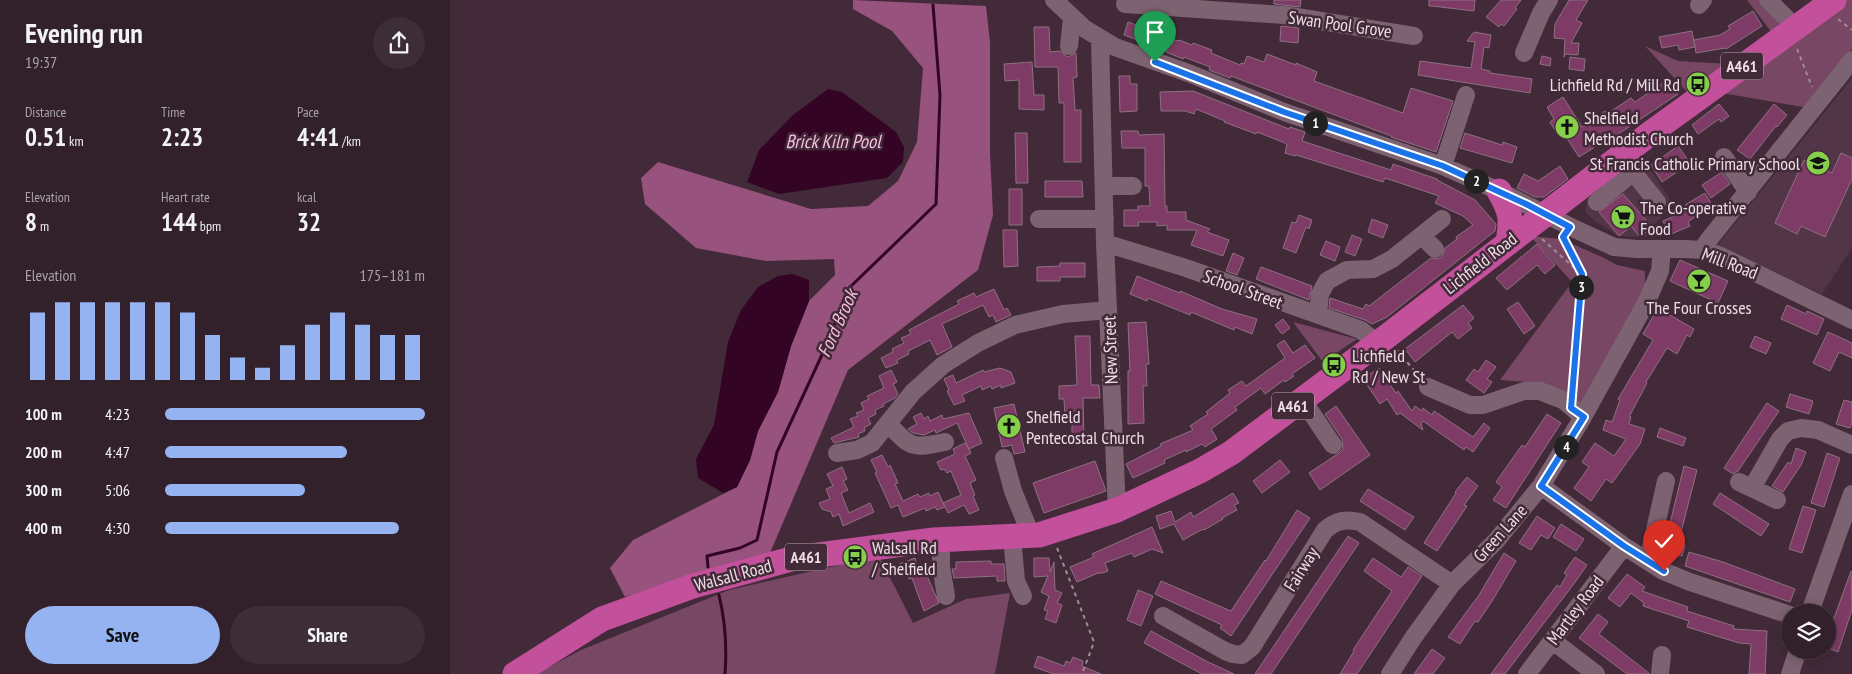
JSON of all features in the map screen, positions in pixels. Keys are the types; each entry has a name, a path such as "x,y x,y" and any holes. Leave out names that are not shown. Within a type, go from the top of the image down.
{"highway":[{"name":"Lichfield Road","path":"1117,510 1200,471 1231,452 1382,340 1537,220 1627,165 1792,29 1834,0"},
{"path":"1499,191 1509,208 1510,228 1508,242"},
{"name":"Walsall Road","path":"515,674 602,620 693,586 795,558 941,540 1031,534 1117,510"}],"street":[{"name":"Mill Road","path":"1054,0 1072,18 1100,39 1115,47 1190,74 1284,112 1443,166 1499,191 1537,220 1570,227 1614,247 1703,250 1751,270 1852,320"},
{"path":"1524,53 1540,38 1541,13 1549,0"},
{"path":"1768,0 1792,29"},
{"name":"Swan Pool Grove","path":"1133,3 1214,5 1410,31"},
{"path":"1069,46 1072,18"},
{"name":"New Street","path":"1100,39 1105,242 1117,510"},
{"path":"1703,250 1707,242 1852,60"},
{"path":"1443,166 1465,93"},
{"path":"1724,157 1748,192"},
{"path":"1597,202 1627,165 1657,202"},
{"path":"1104,186 1134,186"},
{"path":"1048,224 1105,219"},
{"path":"1318,315 1320,294 1327,281 1347,270 1374,269 1392,260 1442,219"},
{"path":"1422,236 1435,249"},
{"name":"School Street","path":"1105,242 1186,268 1361,330 1382,340"},
{"name":"Green Lane","path":"1390,674 1452,584 1496,541 1541,486 1577,412 1647,301 1660,271 1662,249"},
{"path":"837,454 857,450 872,442 913,392 943,365 978,343 1015,326 1063,314 1108,310"},
{"path":"1428,387 1450,388 1470,405 1483,404 1524,391 1540,391 1563,400 1577,412"},
{"path":"1302,399 1334,445"},
{"path":"888,424 908,444 918,448 945,442"},
{"path":"1778,500 1745,485 1788,431 1801,428 1818,430 1852,445"},
{"path":"1004,458 1013,491 1031,534 1024,587"},
{"path":"1648,561 1666,481"},
{"path":"1541,486 1624,546 1664,571 1690,582 1781,612"},
{"path":"1813,604 1852,494"},
{"name":"Fairway","path":"1163,616 1225,651 1242,655 1252,647 1325,530 1333,523 1345,519 1360,522 1452,584"},
{"path":"941,540 941,566 946,596"},
{"name":"Martley Road","path":"1526,674 1624,546"},
{"path":"1553,641 1596,674"},
{"path":"1660,674 1662,655"},
{"path":"1790,674 1795,659"}],"path":[{"path":"1792,29 1818,102"},
{"path":"1537,220 1582,274"},
{"path":"1570,227 1563,237 1582,274 1577,412"},
{"path":"1382,340 1428,387"},
{"path":"1031,534 1094,642 1082,674"}],"shaded area":[{"path":"853,0 986,6 990,42 990,153 993,215 978,270 848,370 770,553 625,597 610,568 633,540 737,487 750,460 758,431 778,392 791,346 809,301 835,275 834,259 766,261 696,248 645,204 641,178 658,162 811,209 868,206 898,181 917,142 923,68 892,31 853,9"},
{"path":"1747,0 1760,0 1774,12 1779,26 1772,33"},
{"path":"1842,0 1852,0 1852,49 1803,107 1722,93"},
{"path":"1645,46 1678,61 1729,64 1688,93"},
{"name":"St Francis Catholic Primary School","path":"1852,78 1852,248 1822,294 1716,247"},
{"path":"1641,156 1673,204 1646,237 1619,236 1596,222 1585,212 1587,199"},
{"path":"1530,236 1561,239 1617,265 1645,271 1645,290 1581,404 1572,397 1540,383 1500,380 1572,282"},
{"path":"1293,322 1357,339 1323,362"},
{"path":"879,556 913,623 966,599 1010,593 995,674 536,674 581,650 729,590"}],"water":[{"name":"Brick Kiln Pool","path":"828,89 842,92 896,132 904,147 903,162 887,178 779,194 747,182 759,150 793,115"},
{"path":"792,274 809,280 809,301 791,346 778,392 758,431 750,460 737,487 723,493 698,478 696,459 714,425 728,342 741,310 758,287 778,276"}],"building":[{"path":"1274,0 1301,0 1300,7 1274,4"},
{"path":"1429,0 1475,0 1474,11 1429,6"},
{"path":"1501,0 1521,0 1515,8 1517,9 1504,26 1501,24 1499,27 1486,17"},
{"path":"1569,0 1588,0 1576,20 1582,23 1571,43 1579,43 1578,55 1565,54 1564,57 1565,39 1554,38 1555,24"},
{"path":"1753,11 1762,26 1726,49 1696,53 1694,40 1720,35 1730,29 1728,26"},
{"path":"1128,22 1178,41 1192,45 1193,43 1212,50 1211,53 1240,65 1241,63 1244,64 1247,56 1264,62 1267,54 1296,65 1296,63 1317,72 1314,81 1403,113 1411,88 1453,101 1436,152 1391,137 1231,76 1230,78 1209,70 1210,67 1184,57 1183,59 1124,35"},
{"path":"1281,26 1299,28 1298,43 1280,41"},
{"path":"1034,27 1049,27 1050,52 1060,51 1068,57 1076,53 1077,77 1073,78 1075,110 1081,110 1081,162 1064,162 1064,103 1059,103 1058,67 1035,67"},
{"path":"1692,31 1695,47 1679,50 1678,45 1662,48 1659,37"},
{"path":"1474,32 1491,35 1489,48 1484,47 1481,69 1490,71 1490,73 1532,79 1530,93 1418,75 1420,61 1471,68 1475,42 1467,41"},
{"path":"1542,56 1551,58 1550,66 1540,64"},
{"path":"1570,57 1585,59 1584,71 1569,69"},
{"path":"1032,62 1034,95 1044,95 1044,110 1019,109 1019,80 1005,81 1004,64"},
{"path":"1119,76 1130,76 1130,84 1137,84 1137,111 1120,112"},
{"path":"1669,79 1678,94 1599,147 1598,145 1579,157 1563,132 1558,135 1550,122 1554,119 1547,107 1563,97 1582,127 1605,111 1607,114 1631,98 1635,102"},
{"path":"1193,91 1289,129 1290,127 1305,132 1302,141 1391,170 1393,164 1437,179 1475,200 1496,224 1495,231 1387,317 1372,324 1329,308 1330,298 1363,309 1366,304 1369,306 1431,258 1437,259 1442,257 1445,248 1457,239 1456,237 1473,225 1463,216 1435,203 1439,196 1385,178 1383,182 1285,153 1287,145 1285,143 1224,122 1196,109 1194,114 1185,111 1161,111 1160,92"},
{"path":"1719,104 1729,116 1721,122 1719,119 1698,134 1692,125"},
{"path":"1774,104 1787,115 1750,159 1737,150"},
{"path":"1121,131 1138,131 1139,135 1164,134 1165,206 1167,206 1167,212 1186,212 1186,220 1210,229 1207,232 1229,240 1223,256 1191,245 1197,230 1167,230 1167,225 1157,226 1157,222 1138,222 1139,226 1124,226 1124,210 1138,210 1138,206 1150,206 1149,186 1145,186 1145,148 1122,148"},
{"path":"1015,133 1027,133 1028,183 1016,183"},
{"path":"1465,133 1502,145 1503,142 1517,147 1512,163 1460,148"},
{"path":"1678,146 1690,163 1662,182 1651,165"},
{"path":"1841,153 1852,158 1852,179 1825,237 1801,226 1797,234 1775,223 1804,160 1832,173"},
{"path":"1560,166 1568,179 1544,197 1535,197 1517,188 1524,174 1538,181"},
{"path":"1722,172 1730,184 1711,198 1702,185"},
{"path":"1045,181 1082,181 1083,197 1045,197"},
{"path":"1009,189 1022,189 1022,225 1009,225"},
{"path":"1705,193 1712,205 1688,222 1690,226 1669,235 1663,221 1688,210 1685,205"},
{"name":"The Co-operative Food","path":"1623,194 1652,227 1640,237 1631,226 1619,236 1599,212"},
{"path":"1299,215 1312,220 1309,229 1306,227 1296,253 1283,248 1292,222 1296,223"},
{"path":"1372,219 1388,225 1383,238 1368,232"},
{"path":"1003,230 1017,230 1018,266 1004,267"},
{"path":"1352,235 1362,239 1355,256 1345,252"},
{"path":"1326,241 1340,247 1335,261 1320,255"},
{"path":"1537,244 1555,265 1545,274 1537,265 1507,290 1496,278"},
{"path":"1233,253 1244,258 1237,275 1226,271"},
{"name":"The Four Crosses","path":"1680,260 1728,281 1718,303 1670,281"},
{"path":"1060,263 1085,263 1085,277 1060,277 1060,281 1037,281 1037,267 1060,266"},
{"path":"1261,267 1312,286 1309,300 1256,279"},
{"path":"1137,276 1180,293 1180,291 1222,309 1257,319 1252,334 1235,327 1234,330 1191,312 1190,315 1148,298 1147,301 1130,294"},
{"path":"994,289 1004,310 1007,308 1011,315 996,322 993,315 989,317 983,305 942,324 952,347 937,355 930,340 908,351 909,354 897,360 898,363 886,368 881,358 893,352 892,349 904,343 901,338 911,334 909,330 959,304 957,301 974,293 976,297"},
{"path":"1518,302 1535,326 1524,334 1507,309"},
{"path":"1463,305 1474,318 1468,323 1472,328 1458,339 1452,332 1415,362 1405,349"},
{"path":"1787,305 1806,314 1807,311 1824,319 1817,335 1781,319"},
{"path":"1658,308 1694,329 1690,337 1687,335 1677,354 1667,348 1646,382 1629,417 1631,417 1629,424 1645,429 1640,444 1612,483 1606,479 1591,501 1574,488 1589,467 1582,462 1595,443 1614,456 1626,439 1603,430 1606,420 1612,422 1620,400 1618,399 1653,340 1643,334"},
{"path":"1283,319 1290,328 1282,334 1275,325"},
{"path":"1146,322 1149,364 1146,364 1147,386 1143,386 1144,423 1128,424 1128,371 1130,371 1128,323"},
{"path":"1828,332 1852,343 1852,358 1839,352 1830,371 1813,363"},
{"path":"1075,336 1090,336 1091,385 1099,385 1100,398 1083,398 1084,442 1072,442 1072,419 1065,419 1064,399 1059,399 1059,386 1077,385"},
{"path":"1755,336 1771,343 1766,354 1750,347"},
{"path":"1284,340 1293,353 1305,345 1315,358 1292,374 1294,376 1285,382 1284,380 1265,394 1261,388 1235,407 1237,410 1211,429 1217,439 1205,447 1202,444 1186,452 1186,450 1164,460 1165,463 1133,478 1126,464 1161,446 1160,444 1193,430 1190,426 1208,414 1206,412 1230,393 1228,390 1242,381 1246,386 1285,358 1277,345"},
{"path":"1486,360 1496,367 1487,379 1492,382 1484,393 1466,380 1474,369 1478,372"},
{"path":"1000,368 1011,372 1015,383 1001,388 1001,385 992,389 991,386 982,390 981,386 962,395 965,401 954,405 947,391 949,390 944,379 953,375 956,383 983,370 984,372"},
{"path":"1379,368 1396,393 1398,391 1412,411 1415,406 1422,411 1423,408 1432,415 1434,411 1473,437 1484,423 1490,428 1473,452 1466,447 1464,450 1423,421 1421,424 1423,430 1400,413 1397,415 1387,399 1380,404 1363,379"},
{"path":"891,370 897,382 893,384 898,394 895,398 875,410 876,414 868,418 871,424 864,428 865,431 858,434 859,437 834,443 831,438 854,427 850,419 858,416 856,413 864,410 861,403 869,399 867,396 884,388 879,376"},
{"path":"1790,394 1813,401 1809,414 1786,407"},
{"path":"1844,400 1852,402 1852,423 1850,428 1836,424"},
{"path":"1767,403 1779,411 1738,471 1733,474 1724,468"},
{"name":"Shelfield Pentecostal Church","path":"1014,404 1025,452 1014,454 1012,445 1002,447 994,408"},
{"path":"1336,406 1370,455 1320,490 1309,473 1343,449 1342,439 1325,414"},
{"path":"921,413 924,419 928,416 930,421 942,415 943,419 969,413 982,443 969,449 957,423 936,433 935,430 924,435 913,433 908,429 917,424 913,417"},
{"path":"1547,414 1561,423 1506,508 1493,500 1502,487 1496,482 1522,445 1525,447"},
{"path":"1660,428 1686,438 1683,446 1657,437"},
{"path":"965,443 971,453 965,456 976,480 970,483 979,510 969,514 964,505 948,513 943,503 961,495 951,471 947,473 944,469 941,470 937,462 955,454 953,449"},
{"path":"1796,448 1806,452 1801,465 1783,492 1772,486 1788,462 1791,464"},
{"path":"1827,453 1840,458 1824,507 1811,503"},
{"path":"882,455 888,467 890,465 898,483 895,484 903,501 918,494 920,497 929,493 930,496 938,492 945,507 937,510 935,507 926,511 925,508 903,517 898,505 891,508 871,460"},
{"path":"1280,460 1290,472 1262,493 1253,481"},
{"path":"1095,461 1106,491 1044,513 1033,483"},
{"path":"1684,466 1697,470 1678,544 1685,545 1682,556 1663,552"},
{"path":"842,467 847,479 843,481 848,490 841,493 849,513 870,503 874,512 843,526 839,514 833,517 831,512 822,509 819,503 830,499 826,489 833,486 827,474"},
{"path":"1467,477 1478,486 1464,505 1467,506 1437,551 1424,543 1455,492"},
{"path":"1368,489 1414,517 1405,530 1360,501"},
{"path":"1233,493 1239,503 1234,505 1237,510 1204,530 1183,540 1174,524 1160,529 1156,516 1171,511 1175,522 1191,512 1193,517"},
{"path":"1720,493 1769,524 1761,536 1713,504"},
{"path":"1803,506 1816,510 1802,553 1789,549"},
{"path":"1297,510 1310,518 1231,636 1220,628 1222,625 1155,594 1161,581 1231,611 1266,561"},
{"path":"1537,516 1555,528 1548,539 1541,535 1531,550 1519,543"},
{"path":"1561,524 1584,539 1576,551 1553,537"},
{"path":"1152,527 1163,553 1152,549 1134,557 1132,553 1105,563 1108,571 1077,582 1070,567 1094,557 1092,554"},
{"path":"1348,536 1359,543 1271,674 1255,674"},
{"path":"1689,552 1723,562 1795,589 1790,602 1685,566"},
{"path":"1504,553 1516,561 1478,622 1475,621 1460,644 1448,637 1479,595"},
{"path":"1575,557 1587,565 1573,585 1505,674 1491,674 1557,585 1560,587 1567,575 1564,573"},
{"path":"915,558 918,567 921,566 925,577 927,576 939,603 924,611 912,578 909,579 906,571 902,572 899,564"},
{"path":"1034,558 1049,558 1050,572 1054,562 1055,590 1062,593 1057,603 1062,605 1056,623 1045,619 1048,611 1044,610 1049,596 1041,592 1048,576 1034,577"},
{"path":"1373,558 1401,577 1408,567 1422,576 1357,674 1340,674 1353,650 1392,591 1364,571"},
{"path":"991,561 991,564 1004,564 1005,581 997,581 997,576 954,578 952,569 956,569 956,562"},
{"path":"1851,571 1852,610 1838,652 1836,651 1836,613"},
{"path":"1627,574 1645,587 1642,591 1688,607 1687,611 1734,626 1733,629 1767,631 1765,674 1749,674 1751,644 1739,643 1687,627 1689,621 1643,606 1644,603 1631,593 1620,607 1608,598"},
{"path":"1138,590 1153,596 1141,626 1127,620"},
{"path":"1598,614 1608,622 1599,634 1650,674 1627,674 1579,638"},
{"path":"1151,631 1234,674 1202,674 1144,643"},
{"path":"1432,649 1445,658 1433,674 1414,674"},
{"path":"1038,656 1064,666 1066,661 1070,663 1073,657 1083,661 1082,666 1101,674 1054,674 1034,667"}],"waterway":[{"name":"Ford Brook","path":"708,567 707,556 740,548 757,540 777,452 827,344 848,289 936,204 940,95 933,5"},
{"path":"719,595 725,634 725,674"}],"place":[{"name":"Lichfield Rd / Mill Rd","path":"1698,84"},
{"name":"Shelfield Methodist Church","path":"1567,127"},
{"name":"St Francis Catholic Primary School","path":"1818,163"},
{"name":"The Co-operative Food","path":"1623,217"},
{"name":"The Four Crosses","path":"1699,281"},
{"name":"Lichfield Rd / New St","path":"1334,365"},
{"name":"Shelfield Pentecostal Church","path":"1009,426"},
{"name":"Walsall Rd / Shelfield","path":"855,557"}],"route":[{"path":"1155,62 1317,124 1443,166 1546,213 1570,227 1563,237 1582,274 1571,408 1584,417 1541,486 1624,546 1664,571"}]}
